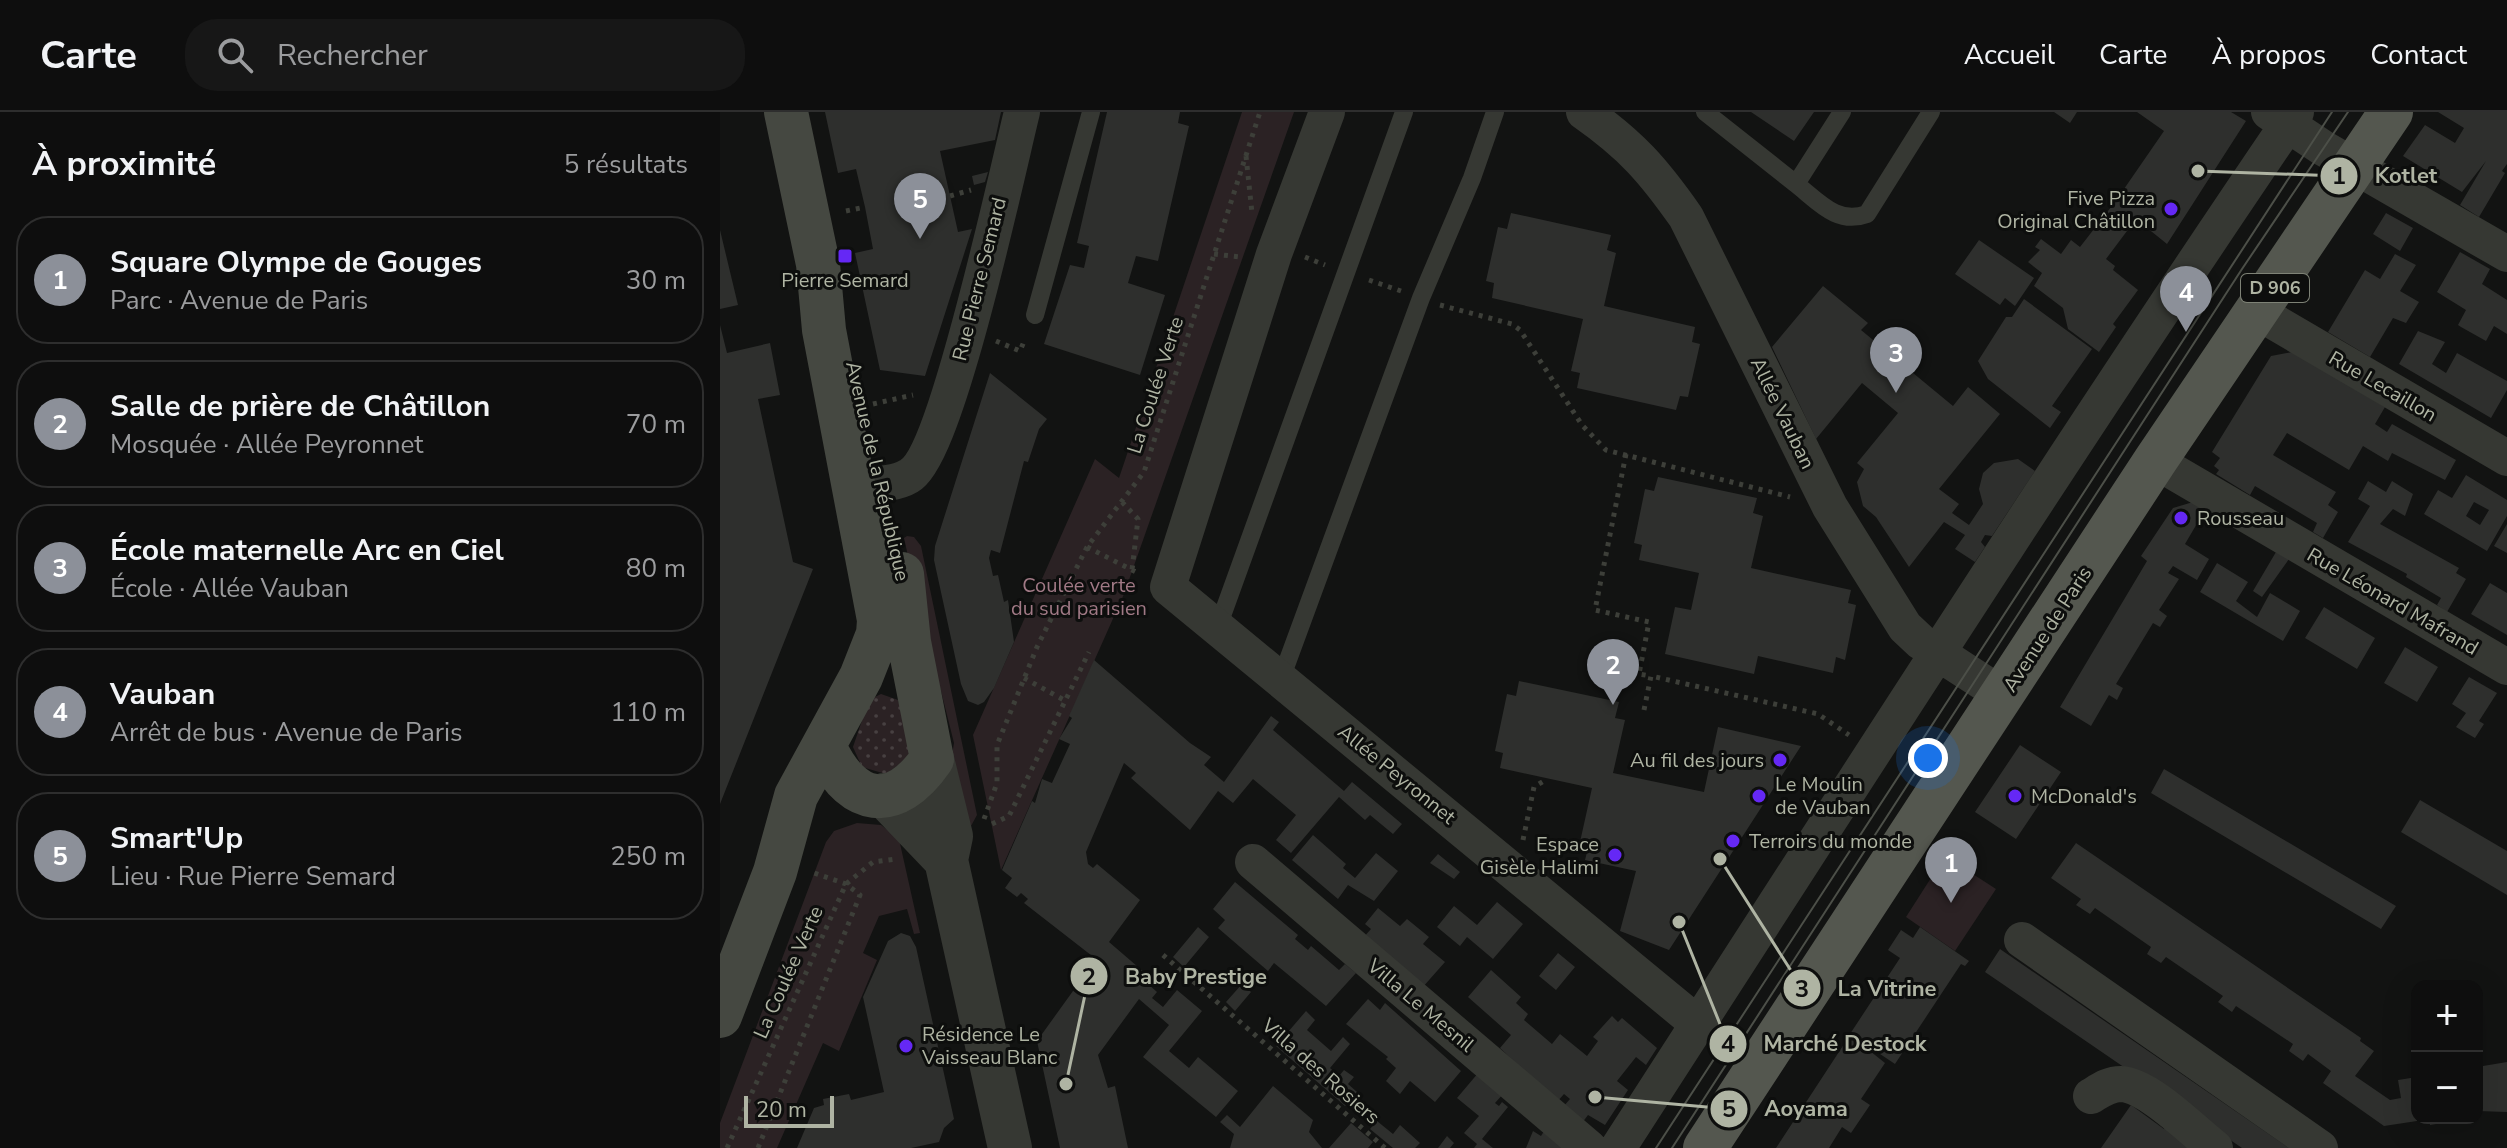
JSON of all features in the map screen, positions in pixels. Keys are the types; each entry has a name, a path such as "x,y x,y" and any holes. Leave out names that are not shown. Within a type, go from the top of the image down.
{"main road":[{"name":"Avenue de la République","path":"786,112 818,264 843,328 873,477 908,602 909,642 917,684"},
{"name":"Avenue de Paris","path":"1705,1148 2004,696 2155,461 2259,313 2391,112"},
{"name":"Avenue de la République","path":"861,677 878,634 879,620 873,477"},
{"path":"720,1016 795,872 821,814 869,793 912,784 932,759 917,684 881,671 861,677 825,748 796,796 795,872"},
{"path":"825,748 838,773 869,793"}],"street":[{"name":"Rue Pierre Semard","path":"873,477 911,476 925,459 962,350 1022,112"},
{"path":"1254,252 1327,112"},
{"name":"Allée Vauban","path":"1584,112 1626,142 1657,175 1686,217 1830,507 1905,627 1935,652 2004,696"},
{"path":"1618,1148 1874,752 1935,652 2285,116 2356,166 2507,254"},
{"name":"Allée Peyronnet","path":"1254,252 1168,587 1698,1024"},
{"name":"Rue Lecaillon","path":"2259,313 2507,458"},
{"name":"Rue Léonard Mafrand","path":"2155,461 2507,667"},
{"path":"932,759 951,836 946,860 1010,1148"},
{"path":"869,793 946,860"},
{"name":"Villa Le Mesnil","path":"1253,862 1589,1148"},
{"path":"2022,940 2320,1148"},
{"path":"2091,1096 2109,1085 2124,1084 2141,1089 2215,1148"}],"lane":[{"path":"1035,315 1091,112"},
{"path":"1218,627 1404,112"},
{"path":"1281,679 1421,298 1472,178 1495,112"},
{"path":"1796,184 1842,112"},
{"path":"1711,114 1839,217 1855,218 1867,214 1931,112"}],"path":[{"name":"La Coulée Verte","path":"997,783 997,745 1024,678 1087,547 1144,472 1260,112"},
{"path":"1246,154 1253,207 1250,220"},
{"path":"846,211 865,207"},
{"path":"1214,254 1292,252 1421,298 1512,324 1520,330 1582,425 1606,450 1830,507"},
{"path":"988,348 995,341 1020,351 1025,339"},
{"path":"1626,454 1595,610 1649,622 1639,674 1818,714 1874,752"},
{"path":"1087,547 1132,570 1138,519 1122,501"},
{"path":"992,824 1009,816 1089,652"},
{"path":"1644,710 1651,676"},
{"path":"1024,678 1064,700"},
{"path":"1516,872 1534,787 1547,779"},
{"path":"795,872 846,884 873,862 903,858"},
{"name":"La Coulée Verte","path":"727,1148 846,884 860,895 758,1148"},
{"name":"Villa des Rosiers","path":"1163,955 1385,1148"}],"green space":[{"name":"Coulée verte du sud parisien","path":"1242,112 1294,112 1124,594 1001,870 973,735 1095,459 1119,478"},
{"path":"914,537 921,546 977,815 971,826 948,779 954,743 941,691 922,655 919,606 904,538"},
{"path":"881,694 898,700 911,741 908,758 886,774 862,767 853,747 869,700"},
{"path":"857,823 881,825 899,839 920,933 914,934 907,909 879,916 863,953 877,960 839,1051 823,1043 777,1148 720,1148 720,1123 826,842 834,831"},
{"path":"1945,856 1996,889 1955,951 1906,917"}],"building":[{"path":"825,112 1001,112 995,140 940,151 958,232 972,229 925,376 880,370 855,253 873,249 865,207 856,169 838,173"},
{"path":"1107,112 1180,112 1178,123 1189,126 1158,261 1136,256 1128,283 1165,295 1140,375 1044,344 1070,265 1084,268 1089,246 1077,243"},
{"path":"1751,112 1814,112 1794,141"},
{"path":"2054,112 2077,112 2070,123"},
{"path":"2137,112 2231,112 2246,121 2167,244 2136,219 2106,259 2115,266 2113,270 2138,290 2113,324 2116,327 2099,352 2068,329 2063,308 2034,286 2042,273 2028,262 2040,250 2035,247 2041,239 2061,254 2071,240 2080,247 2115,202 2164,131"},
{"path":"2438,112 2507,112 2507,164 2502,171 2505,173 2479,217 2460,205 2486,161 2462,192 2403,156 2425,125 2455,143 2464,128"},
{"path":"988,172 985,182 974,185 972,176"},
{"path":"1511,213 1611,235 1607,250 1616,253 1604,306 1695,327 1692,342 1700,344 1688,397 1680,396 1676,410 1577,388 1580,373 1571,371 1583,319 1492,298 1494,283 1486,281 1498,227 1507,229"},
{"path":"2386,213 2413,228 2400,251 2373,234"},
{"path":"720,230 738,305 720,309"},
{"path":"1979,240 2034,278 2015,306 2005,298 2000,305 1955,274"},
{"path":"2460,252 2490,269 2482,284 2507,300 2507,334 2494,326 2486,341 2461,327 2458,325 2466,310 2437,292"},
{"path":"2395,254 2416,265 2400,291 2419,302 2406,323 2393,318 2370,357 2328,332 2365,270 2380,279"},
{"path":"1823,286 1868,323 1861,330 1953,406 1968,387 2000,414 1939,489 1959,504 1952,513 1969,525 1983,504 1979,489 1983,473 1994,463 2018,459 2035,471 1992,536 1985,535 1981,542 1985,547 1975,562 1955,549 1965,535 1944,522 1909,567 1876,517 1863,506 1857,482 1864,469 1857,463 1898,413 1862,383 1816,439 1772,347"},
{"path":"2024,299 2092,349 2052,406 2061,412 2050,428 1988,379 1978,361 2006,317 2012,317"},
{"path":"720,325 727,353 770,343 780,395 758,399 793,562 813,569 720,804"},
{"path":"2418,331 2445,342 2432,364 2446,373 2457,353 2507,381 2507,390 2491,418 2399,364"},
{"path":"2292,352 2385,407 2375,424 2387,432 2392,424 2456,460 2445,480 2392,453 2388,461 2363,446 2349,470 2287,433 2273,455 2336,492 2328,505 2338,512 2323,538 2313,532 2317,523 2255,486 2250,495 2216,474 2219,470 2214,466 2220,458 2212,452 2271,356"},
{"path":"990,373 1047,419 1039,429 1028,462 1024,461 1000,553 991,550 989,558 993,576 998,575 1004,602 1008,600 1014,642 994,688 978,705 968,701 961,684 934,560 935,546"},
{"path":"2466,475 2507,500 2507,516 2487,551 2424,514 2438,490 2452,498","holes":["2474,502 2489,510 2480,525 2466,516"]},
{"path":"1658,477 1757,498 1753,513 1763,516 1751,568 1851,590 1848,603 1856,605 1845,660 1836,657 1833,673 1758,656 1754,674 1665,654 1675,607 1691,610 1699,573 1639,560 1642,545 1634,543 1645,489 1654,491"},
{"path":"2368,481 2386,492 2392,481 2413,494 2405,516 2393,509 2380,524 2459,568 2456,573 2466,579 2447,612 2437,605 2441,598 2406,577 2407,574 2348,542 2370,506 2358,499"},
{"path":"2193,502 2205,510 2185,544 2209,559 2197,580 2173,566 2168,573 2179,579 2159,610 2167,616 2160,627 2153,623 2116,684 2123,688 2117,700 2109,695 2091,726 2060,707 2147,561 2141,556 2173,508"},
{"path":"2507,524 2507,553 2494,546"},
{"path":"2276,552 2289,559 2262,597 2253,591"},
{"path":"2217,563 2248,582 2236,601 2257,617 2270,593 2300,611 2283,641 2200,592"},
{"path":"2490,583 2507,593 2507,635 2471,614"},
{"path":"2324,607 2375,638 2357,669 2305,638"},
{"path":"2405,647 2438,667 2417,702 2384,683"},
{"path":"1094,660 1190,743 1211,757 1204,765 1224,782 1271,716 1279,722 1273,730 1344,791 1352,782 1402,824 1393,834 1370,815 1365,820 1339,797 1291,853 1276,840 1296,815 1253,779 1233,803 1218,791 1190,830 1131,778 1136,773 1124,763 1086,852 1088,864 1093,868 1097,864 1140,900 1109,942 1152,979 1148,984 1157,992 1152,998 1163,1007 1177,990 1202,1011 1169,1051 1189,1068 1198,1057 1238,1091 1216,1117 1143,1057 1169,1025 1139,999 1098,1055 1108,1088 1115,1086 1128,1148 1060,1148 1037,1041 1096,959 1024,903 1028,899 1021,893 1017,897 1005,888 1012,878 1002,870 1032,801 1035,803 1042,779 1052,783 1070,744 1059,739 1072,718 1069,716"},
{"path":"2469,677 2497,693 2479,721 2484,724 2475,738 2456,727 2466,713 2452,704"},
{"path":"1519,681 1619,702 1615,718 1625,720 1613,773 1704,792 1718,727 1801,746 1669,950 1620,931 1636,871 1585,860 1589,844 1580,842 1592,788 1500,768 1503,753 1495,751 1507,694 1516,696"},
{"path":"2020,745 2061,772 2016,839 1975,812"},
{"path":"2164,769 2396,906 2381,929 2151,793"},
{"path":"2420,800 2507,851 2507,895 2401,832"},
{"path":"1313,835 1346,864 1343,868 1355,878 1376,853 1398,871 1374,901 1348,885 1338,899 1292,860"},
{"path":"2076,843 2361,1038 2360,1041 2374,1051 2355,1076 2390,1100 2401,1098 2398,1080 2411,1078 2411,1122 2384,1126 2323,1083 2331,1071 2308,1054 2303,1061 2289,1051 2293,1044 2236,1006 2232,1012 2218,1002 2223,996 2166,957 2161,963 2147,954 2151,947 2095,908 2090,914 2076,905 2081,899 2051,878"},
{"path":"1438,854 1460,872 1454,879 1430,863"},
{"path":"1235,882 1298,935 1295,939 1308,950 1311,946 1339,970 1345,964 1356,973 1326,1006 1274,963 1268,971 1218,928 1225,920 1213,909"},
{"path":"1497,902 1523,924 1493,959 1467,937 1460,946 1437,927 1454,906 1477,925"},
{"path":"1378,908 1400,926 1407,919 1429,937 1423,944 1445,962 1422,988 1363,938 1371,929 1365,924"},
{"path":"1198,927 1209,937 1184,967 1173,957"},
{"path":"1920,927 1969,961 1965,966 1961,964 1895,1064 1850,1034 1900,958 1888,950 1901,930 1913,938"},
{"name":"Résidence Le Vaisseau Blanc","path":"901,933 910,936 916,947 954,1119 944,1128 939,1142 911,1148 797,1148 814,1108 824,1105 823,1099 849,1094 851,1100 884,1092 863,997 888,941"},
{"path":"2000,949 2289,1148 2242,1148 1985,972"},
{"path":"1558,953 1575,967 1556,990 1539,976"},
{"path":"1491,970 1521,997 1516,1003 1528,1014 1524,1020 1552,1044 1560,1034 1587,1056 1598,1041 1593,1037 1612,1016 1618,1022 1622,1018 1657,1048 1646,1065 1636,1057 1617,1081 1628,1090 1605,1125 1588,1115 1582,1123 1563,1107 1570,1099 1564,1094 1557,1102 1500,1048 1511,1035 1468,997"},
{"path":"1242,984 1251,992 1235,1011 1226,1002"},
{"path":"1368,999 1380,1010 1385,1003 1461,1071 1435,1102 1410,1081 1400,1094 1386,1081 1396,1068 1386,1059 1388,1057 1346,1024"},
{"path":"1306,1011 1315,1020 1307,1030 1331,1051 1343,1037 1350,1044 1330,1068 1339,1076 1344,1070 1354,1077 1348,1084 1357,1092 1345,1106 1276,1046"},
{"path":"1850,1035 1885,1063 1861,1099 1870,1105 1851,1133 1842,1127 1829,1148 1776,1148"},
{"path":"2507,1062 2507,1112 2483,1111 2483,1066"},
{"path":"1479,1072 1504,1093 1495,1103 1499,1106 1502,1102 1508,1107 1482,1139 1493,1148 1474,1148 1477,1144 1464,1133 1479,1116 1457,1098"},
{"path":"1273,1086 1313,1120 1309,1132 1322,1148 1230,1148 1234,1134 1220,1122 1227,1115 1240,1127"},
{"path":"2131,1105 2164,1129 2169,1123 2191,1148 2101,1148"},
{"path":"1377,1121 1393,1134 1400,1125 1420,1143 1415,1148 1393,1148 1370,1129"},
{"path":"1351,1123 1373,1142 1368,1148 1329,1148"},
{"path":"1546,1128 1569,1148 1526,1148 1533,1131 1541,1136"},
{"path":"1447,1136 1454,1143 1450,1148 1438,1148"}],"tram line":[{"path":"1656,1148 2332,112"},
{"path":"1672,1148 2242,269 2348,112"}],"place":[{"name":"Kotlet","path":"2198,171"},
{"name":"Five Pizza Original Châtillon","path":"2171,209"},
{"name":"Smart'Up","path":"920,239"},
{"name":"Pierre Semard","path":"845,256"},
{"name":"Vauban","path":"2186,332"},
{"name":"École maternelle Arc en Ciel","path":"1896,393"},
{"name":"Rousseau","path":"2181,518"},
{"name":"Salle de prière de Châtillon","path":"1613,705"},
{"name":"Au fil des jours","path":"1780,760"},
{"name":"Le Moulin de Vauban","path":"1759,796"},
{"name":"McDonald's","path":"2015,796"},
{"name":"Terroirs du monde","path":"1733,841"},
{"name":"Espace Gisèle Halimi","path":"1615,855"},
{"name":"La Vitrine","path":"1720,859"},
{"name":"Square Olympe de Gouges","path":"1951,903"},
{"name":"Marché Destock","path":"1679,922"},
{"name":"Résidence Le Vaisseau Blanc","path":"906,1046"},
{"name":"Baby Prestige","path":"1066,1084"},
{"name":"Aoyama","path":"1595,1097"}]}
